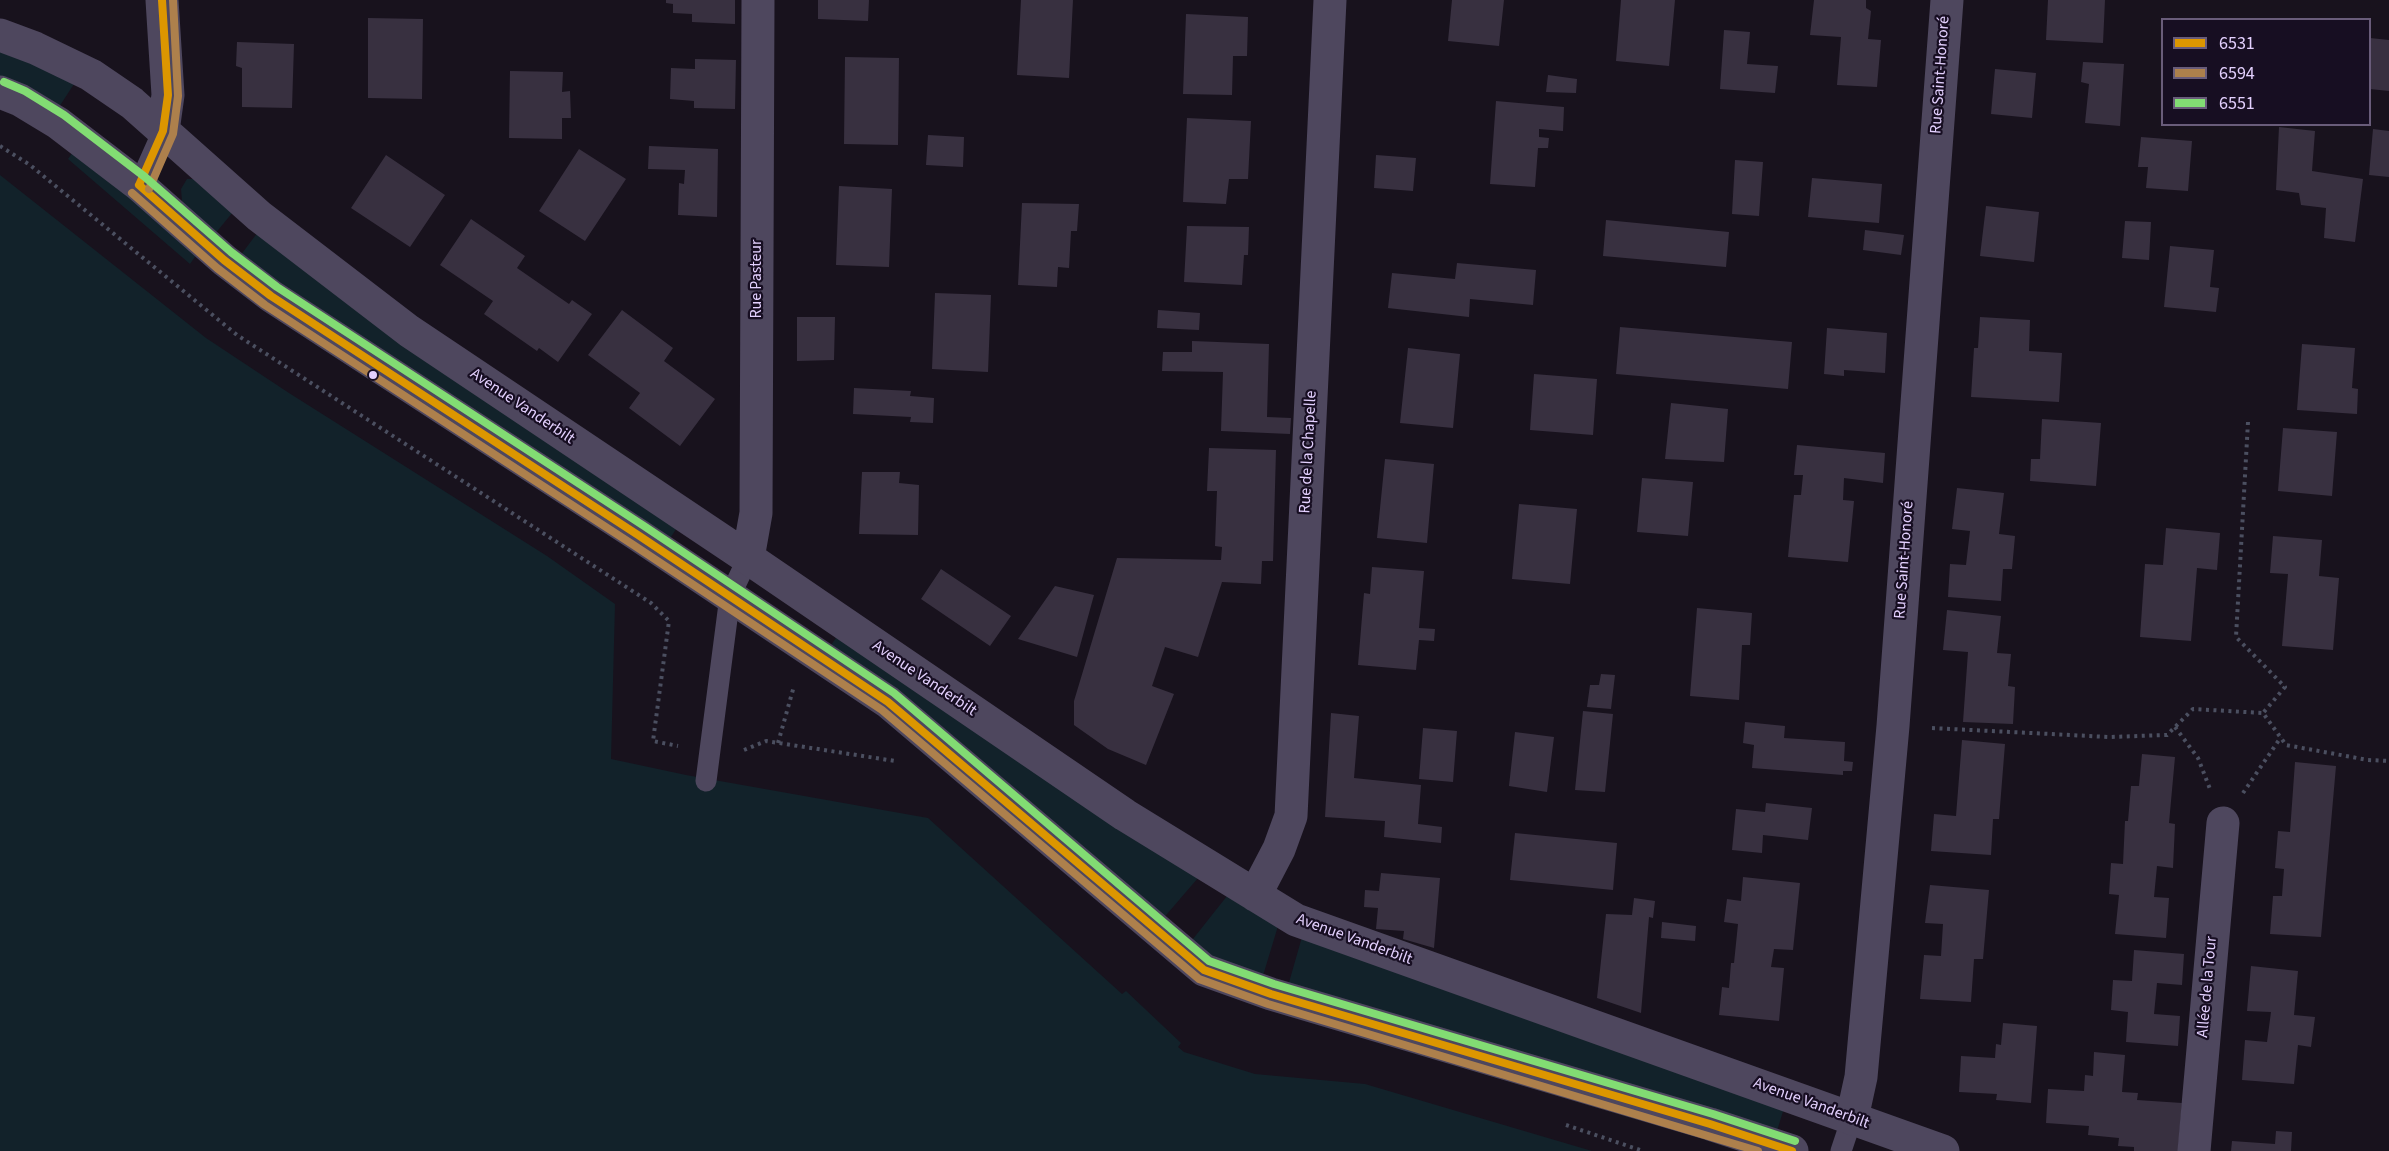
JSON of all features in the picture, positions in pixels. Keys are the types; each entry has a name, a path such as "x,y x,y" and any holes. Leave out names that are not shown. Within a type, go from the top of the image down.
{"street":[{"path":"162,0 168,95 162,130"},
{"name":"Rue Pasteur","path":"748,558 756,513 758,0"},
{"name":"Rue de la Chapelle","path":"1255,895 1279,849 1291,816 1330,0"},
{"name":"Rue Saint-Honoré","path":"1852,1118 1862,1077 1893,726 1947,0"},
{"name":"Avenue Vanderbilt","path":"0,35 91,75 132,104 259,216 409,331 1125,815 1296,920 1943,1151"},
{"path":"0,92 20,100 58,123 139,185 224,260 271,296 888,702 1204,970 1271,994 1710,1124 1792,1151"},
{"name":"Allée de la Tour","path":"2194,1151 2223,823"}],"lane":[{"path":"139,185 162,130"},
{"path":"706,781 730,596 748,558"},
{"path":"1841,1151 1852,1118"}],"path":[{"path":"0,146 30,165 237,335 651,603 669,621 653,741 680,746"},
{"path":"2248,422 2236,638 2285,687 2263,713"},
{"path":"778,743 792,689 797,681"},
{"path":"1893,726 2109,737 2167,735 2193,709 2263,713 2286,745 2368,760 2389,761"},
{"path":"2175,727 2198,758 2223,823"},
{"path":"2223,823 2281,737"}],"shaded area":[{"path":"0,48 74,84 59,107 0,77"},
{"path":"75,149 197,254 190,264 68,159"},
{"path":"0,175 206,338 547,556 615,604 611,759 686,775 928,818 1122,994 1126,991 1181,1043 1178,1047 1184,1052 1255,1074 1365,1084 1592,1151 0,1151"},
{"path":"187,179 193,179 233,212 214,235 182,201 181,189"},
{"path":"258,232 678,526 669,540 240,256"},
{"path":"838,635 1198,878 1161,921 829,648"},
{"path":"1227,896 1278,926 1262,979 1220,964 1189,944"},
{"path":"1302,937 1784,1108 1777,1131 1288,986"}],"building":[{"path":"666,0 735,0 735,24 692,22 692,14 673,13 673,4 666,3"},
{"path":"818,0 869,0 868,21 818,19"},
{"path":"1021,0 1073,0 1069,78 1017,75"},
{"path":"1452,0 1504,0 1499,46 1448,41"},
{"path":"1621,0 1675,0 1669,66 1616,61"},
{"path":"1814,0 1866,0 1866,8 1871,11 1868,39 1881,40 1877,87 1837,85 1841,37 1810,35"},
{"path":"2048,0 2105,0 2103,43 2046,40"},
{"path":"1186,14 1248,17 1247,56 1233,56 1232,95 1183,94"},
{"path":"368,18 423,19 422,99 368,98"},
{"path":"1724,30 1750,32 1747,64 1778,66 1775,93 1720,89"},
{"path":"2371,38 2389,40 2389,91 2371,89"},
{"path":"237,42 294,44 292,108 242,107 242,68 236,66"},
{"path":"845,57 899,58 898,145 844,144"},
{"path":"695,59 736,60 735,109 694,108 694,101 670,99 671,68 695,69"},
{"path":"2083,62 2124,64 2120,126 2085,123 2089,84 2081,82"},
{"path":"1995,69 2036,73 2032,118 1991,114"},
{"path":"510,71 563,72 562,92 570,91 571,118 562,118 562,139 509,138"},
{"path":"1548,75 1577,79 1576,93 1546,92"},
{"path":"1496,101 1564,107 1563,131 1539,129 1539,137 1549,138 1548,148 1538,148 1535,187 1490,184"},
{"path":"1187,118 1251,121 1248,179 1229,179 1226,204 1183,202"},
{"path":"2279,127 2315,131 2312,171 2363,179 2355,242 2324,238 2326,208 2301,205 2299,193 2276,190"},
{"path":"2373,129 2389,131 2389,177 2369,175"},
{"path":"928,135 964,137 963,167 926,165"},
{"path":"2141,137 2192,141 2188,191 2146,188 2148,167 2138,167"},
{"path":"649,146 718,149 717,217 678,215 679,183 684,184 685,170 648,169"},
{"path":"579,149 626,179 585,241 539,211"},
{"path":"386,155 445,195 410,247 351,208"},
{"path":"1376,155 1416,158 1413,191 1374,188"},
{"path":"1735,160 1763,162 1759,216 1732,214"},
{"path":"1812,178 1882,184 1879,223 1808,217"},
{"path":"839,186 892,189 889,267 836,265"},
{"path":"1022,203 1079,204 1077,231 1071,231 1069,268 1058,267 1057,287 1018,285"},
{"path":"1986,206 2039,212 2034,262 1980,256"},
{"path":"471,219 525,256 517,268 569,304 572,300 592,314 558,362 539,348 537,351 484,314 493,301 440,265"},
{"path":"1606,220 1729,232 1726,267 1603,256"},
{"path":"2125,221 2151,222 2149,260 2122,258"},
{"path":"1187,226 1249,227 1248,255 1244,255 1242,285 1184,282"},
{"path":"1865,230 1904,235 1901,255 1863,250"},
{"path":"2170,246 2214,250 2210,287 2219,288 2216,312 2164,307"},
{"path":"1457,263 1536,270 1533,305 1470,299 1469,317 1388,308 1392,273 1455,279"},
{"path":"935,293 991,295 988,372 932,369"},
{"path":"622,310 673,348 664,361 715,399 680,446 629,408 640,393 588,355"},
{"path":"1158,310 1200,313 1199,330 1157,328"},
{"path":"797,317 835,317 834,360 797,361"},
{"path":"1980,317 2030,320 2029,351 2062,353 2059,402 1971,397 1974,348 1978,348"},
{"path":"1620,327 1792,342 1788,389 1616,374"},
{"path":"1827,328 1887,333 1885,373 1844,370 1844,376 1824,374"},
{"path":"1192,341 1269,344 1267,417 1291,418 1290,434 1221,431 1223,372 1162,371 1163,352 1192,352"},
{"path":"2302,344 2355,348 2352,388 2358,389 2357,414 2297,410"},
{"path":"1408,348 1460,354 1453,428 1400,423"},
{"path":"1534,374 1597,379 1593,435 1530,430"},
{"path":"854,388 911,391 910,396 934,398 933,423 910,422 911,417 853,414"},
{"path":"1671,403 1728,409 1724,462 1665,459"},
{"path":"2042,419 2101,423 2096,486 2030,481 2031,459 2040,459"},
{"path":"2283,428 2337,432 2332,496 2278,491"},
{"path":"1797,445 1885,453 1883,483 1844,478 1843,500 1854,501 1848,562 1788,557 1794,495 1801,495 1803,475 1794,475"},
{"path":"1209,448 1276,450 1273,561 1262,561 1261,584 1222,582 1198,657 1165,647 1152,686 1174,694 1146,765 1108,749 1074,725 1074,701 1117,558 1221,560 1222,547 1215,546 1217,491 1207,491"},
{"path":"1385,459 1434,464 1427,543 1377,538"},
{"path":"862,472 900,472 899,483 919,485 918,535 859,534"},
{"path":"1642,478 1693,482 1688,536 1637,532"},
{"path":"1957,488 2004,493 1999,534 2015,536 2012,569 2003,569 2001,601 1948,597 1950,564 1966,565 1970,531 1952,529"},
{"path":"1519,504 1577,509 1570,584 1512,579"},
{"path":"2166,528 2220,533 2217,570 2197,568 2191,641 2140,637 2145,564 2163,565"},
{"path":"2273,536 2322,540 2319,576 2339,578 2333,650 2282,646 2288,574 2270,573"},
{"path":"1372,567 1424,571 1419,628 1435,629 1434,641 1419,640 1416,670 1358,665 1364,593 1370,594"},
{"path":"941,569 1011,616 990,646 921,599"},
{"path":"1055,586 1094,595 1077,657 1018,639"},
{"path":"1697,608 1752,613 1750,645 1742,645 1739,700 1690,696"},
{"path":"1947,610 2001,616 1997,653 2011,654 2008,686 2015,687 2013,724 1963,722 1968,652 1943,650"},
{"path":"1601,674 1615,675 1611,709 1587,707 1590,685 1599,685"},
{"path":"1583,711 1613,714 1605,792 1575,790"},
{"path":"1331,713 1359,716 1354,778 1421,785 1418,824 1442,827 1441,843 1384,837 1385,821 1325,817"},
{"path":"1745,722 1785,726 1784,738 1845,742 1844,761 1853,762 1852,771 1843,771 1843,775 1752,768 1754,745 1743,743"},
{"path":"1423,728 1457,731 1453,782 1419,779"},
{"path":"1515,732 1554,737 1547,792 1509,786"},
{"path":"1962,740 2005,744 1999,819 1993,819 1991,855 1931,851 1934,814 1956,816"},
{"path":"2142,754 2175,757 2169,823 2175,824 2173,868 2157,866 2154,897 2169,898 2166,938 2115,934 2119,895 2109,894 2111,863 2123,864 2125,821 2128,821 2131,786 2139,786"},
{"path":"2295,762 2336,766 2321,937 2270,934 2273,896 2282,896 2284,869 2275,868 2278,831 2290,832"},
{"path":"1766,803 1812,808 1808,840 1763,835 1762,853 1732,850 1736,809 1765,812"},
{"path":"1515,833 1617,843 1613,890 1510,880"},
{"path":"1381,873 1440,878 1434,948 1403,939 1404,931 1376,929 1378,908 1364,907 1365,890 1379,891"},
{"path":"1743,877 1800,883 1793,950 1774,949 1771,967 1784,968 1779,1021 1719,1015 1722,987 1729,988 1738,924 1724,922 1727,899 1741,901"},
{"path":"1930,885 1989,890 1983,959 1974,959 1971,1002 1920,999 1924,955 1941,956 1943,924 1925,923"},
{"path":"1634,898 1655,901 1653,918 1649,917 1641,1013 1597,998 1606,914 1632,915"},
{"path":"1662,922 1696,926 1695,941 1661,938"},
{"path":"2134,950 2184,954 2182,985 2157,983 2154,1014 2180,1016 2178,1046 2126,1042 2128,1012 2111,1010 2113,980 2132,981"},
{"path":"2251,966 2298,971 2294,1015 2315,1017 2311,1047 2298,1045 2294,1084 2242,1080 2245,1040 2267,1042 2271,1012 2247,1011"},
{"path":"2003,1023 2037,1026 2031,1103 1996,1100 1997,1094 1959,1092 1961,1056 1995,1058 1996,1044 2001,1045"},
{"path":"2094,1052 2125,1055 2122,1092 2138,1093 2137,1100 2182,1103 2178,1151 2134,1151 2134,1147 2118,1146 2119,1138 2088,1135 2089,1126 2046,1123 2048,1089 2084,1091 2085,1075 2093,1076"},
{"path":"2276,1131 2292,1132 2291,1151 2231,1151 2232,1141 2275,1144"}],"transit line":[{"name":"6531","path":"139,185 163,131 168,95 162,0"},
{"name":"6594","path":"149,189 173,134 178,96 173,0"},
{"name":"6551","path":"4,82 25,91 64,115 145,177 231,252 277,287 644,526 894,693 1209,961 1274,984 1713,1114 1795,1141"},
{"name":"6531","path":"139,185 224,260 271,296 638,535 888,702 1204,970 1271,994 1710,1124 1792,1151"},
{"name":"6594","path":"132,193 217,268 265,305 882,710 1199,979 1268,1004 1758,1151"}]}
